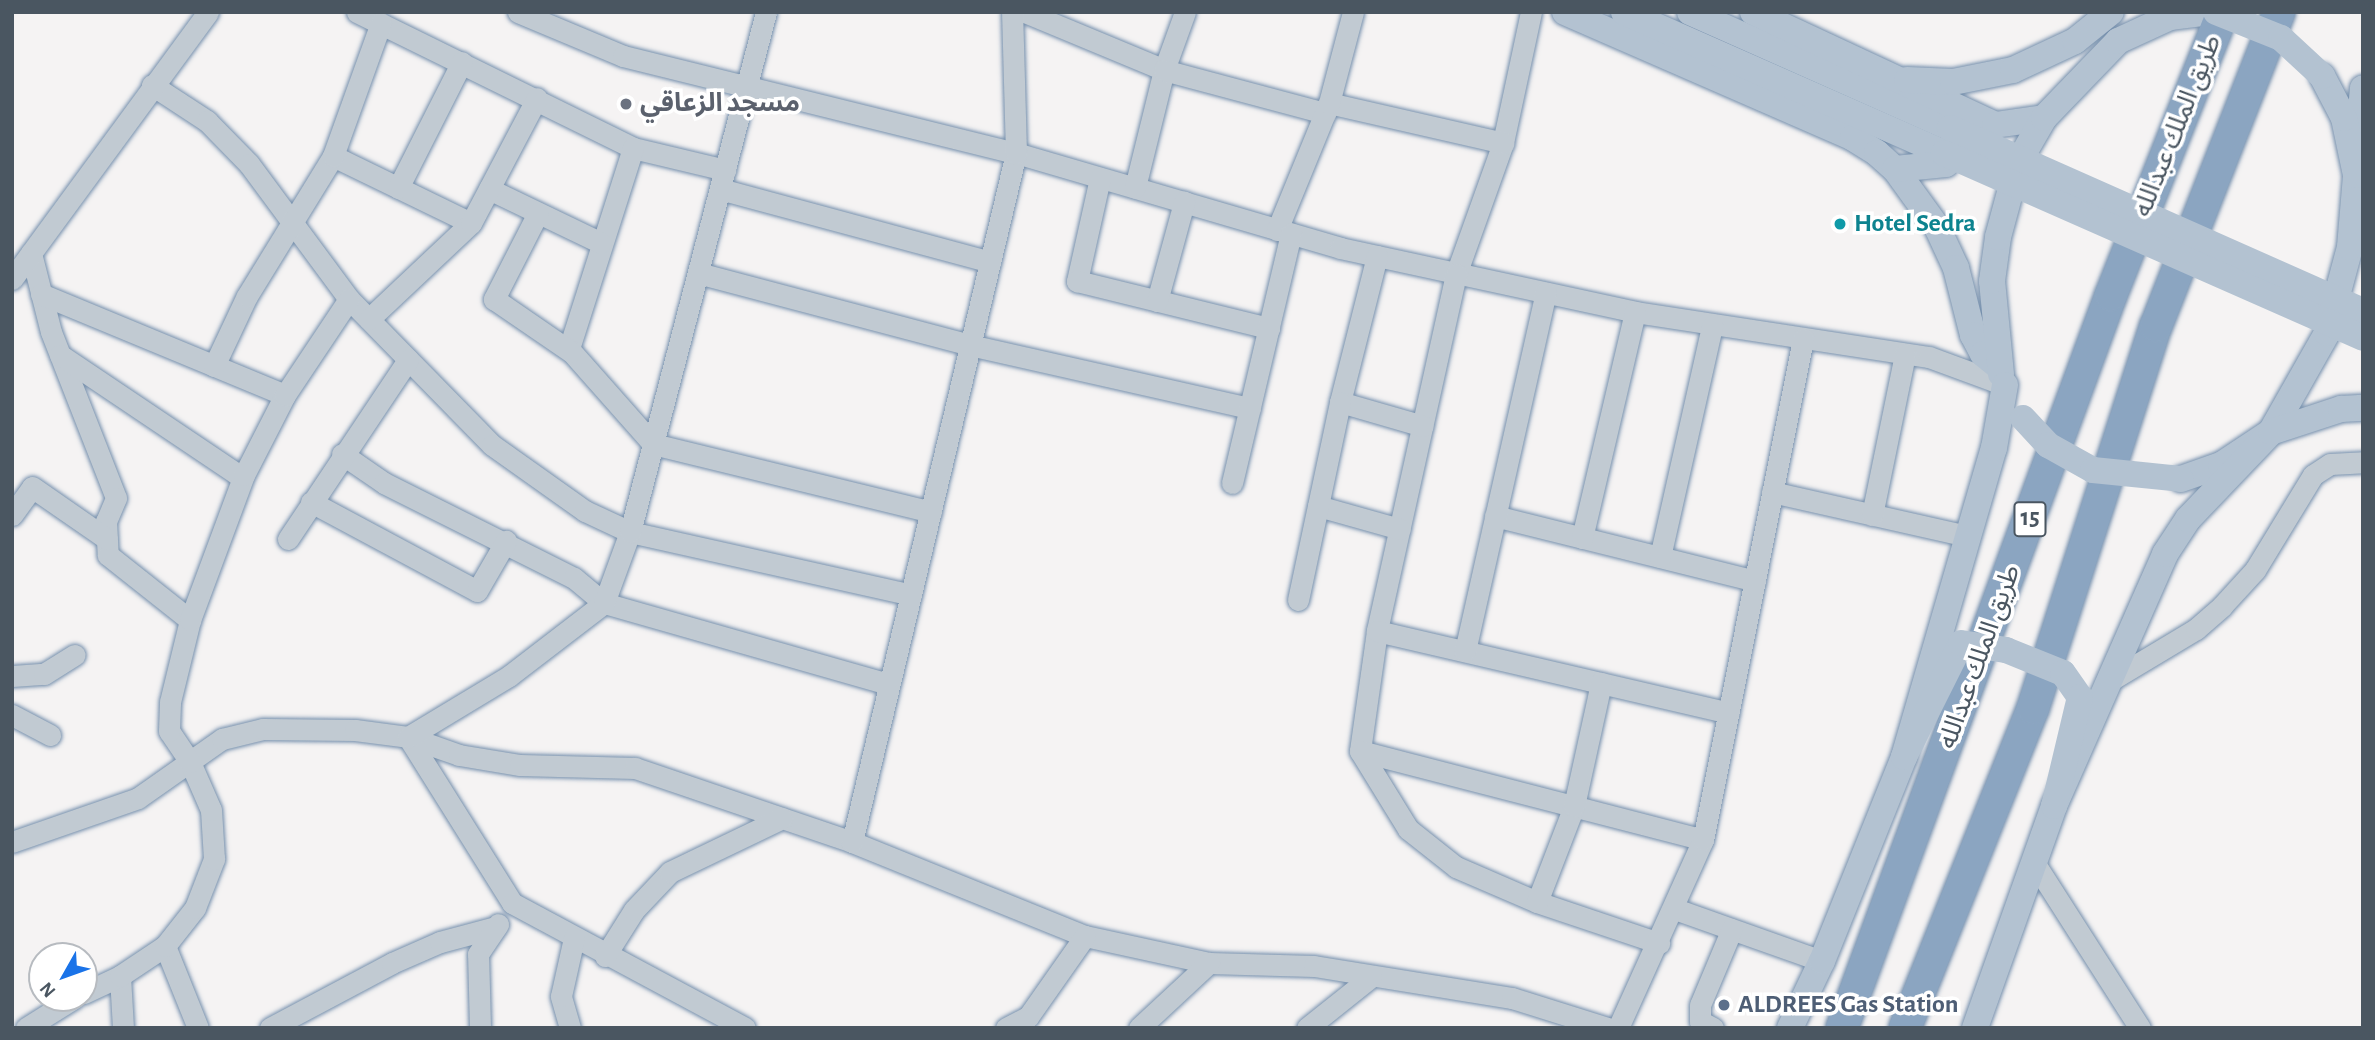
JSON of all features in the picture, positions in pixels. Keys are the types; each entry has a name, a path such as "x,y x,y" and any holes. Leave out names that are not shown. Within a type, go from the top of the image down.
{"highway":[{"name":"طريق الملك عبدالله","path":"1842,1028 2111,295 2223,12"},
{"name":"طريق الملك عبدالله","path":"1905,1028 2033,708 2156,326 2279,12"}],"main road":[{"path":"1565,12 1853,138 1895,169 1948,246 1973,335 1983,354 2002,376 2022,418 2048,445 2094,470 2146,479 2181,479 2221,464 2271,432 2341,409 2363,408"},
{"path":"1624,12 1947,140 2363,311"},
{"path":"1690,12 1947,140 2363,338"},
{"path":"1753,12 1995,125 2043,118"},
{"path":"1895,79 1953,82 2013,70 2075,41 2111,12"},
{"path":"1904,757 1994,448 2002,376 1992,281 1998,237 2018,163 2043,118 2118,41 2137,12"},
{"path":"2118,41 2170,17 2210,12"},
{"path":"2216,12 2281,38 2322,76 2344,118 2359,181"},
{"path":"2054,806 2106,683 2171,545 2188,519 2271,432 2327,333 2350,247 2359,181 2363,88"},
{"path":"1895,169 1930,169 1946,164 1954,153 1959,137 1957,126 1927,94"},
{"path":"1790,1028 1822,961 1904,757 1961,643 2006,650 2063,673 2080,697 2054,806 1975,1028"}],"street":[{"path":"12,279 208,12"},
{"path":"357,12 633,148 722,180 990,262"},
{"path":"518,12 623,56 1016,153 1284,232 1377,256 1635,312 1712,326 1929,357 2002,376"},
{"path":"408,737 509,676 604,603 630,532 766,12"},
{"path":"852,842 1016,153 1012,12"},
{"path":"1025,12 1164,70 1327,108 1503,144"},
{"path":"1135,187 1164,70 1185,12"},
{"path":"1232,483 1269,328 1284,232 1327,108 1353,12"},
{"path":"1531,12 1503,144 1456,274 1377,631 1360,751 1408,829 1456,867 1537,902 1659,943"},
{"path":"214,366 247,296 333,156 381,23"},
{"path":"398,188 462,62"},
{"path":"152,85 207,121 249,164 292,226 349,299 492,445 585,511 630,532 911,595"},
{"path":"369,319 471,222 537,99"},
{"path":"571,352 601,243 633,148"},
{"path":"333,156 471,222"},
{"path":"1100,178 1077,281 1269,328"},
{"path":"489,189 601,243"},
{"path":"1157,301 1184,202"},
{"path":"538,212 494,299 571,352 653,443 931,512"},
{"path":"31,253 60,355 116,498 106,521 108,555 190,620"},
{"path":"1298,600 1340,402 1377,256"},
{"path":"698,273 970,345 1250,408"},
{"path":"1465,651 1546,293"},
{"path":"41,294 285,395"},
{"path":"98,986 120,976 165,946 195,908 214,859 211,810 190,762 169,731 170,702 190,620 243,478 285,395 349,299"},
{"path":"1582,538 1635,312"},
{"path":"1660,557 1712,326"},
{"path":"1619,1028 1675,909 1703,839 1803,339"},
{"path":"1872,515 1905,354"},
{"path":"60,355 243,478"},
{"path":"288,539 342,454 408,360"},
{"path":"1340,402 1423,426"},
{"path":"342,454 384,483 506,541 574,578 604,603 889,684"},
{"path":"2106,683 2196,629 2222,606 2255,569 2313,475 2338,462 2363,462"},
{"path":"12,515 33,486 107,539"},
{"path":"1772,492 1968,536"},
{"path":"311,502 477,591 506,541"},
{"path":"1318,506 1400,529"},
{"path":"1495,516 1755,581"},
{"path":"1377,631 1729,713"},
{"path":"12,676 44,674 74,655"},
{"path":"1537,902 1574,806 1601,683"},
{"path":"12,715 50,735"},
{"path":"12,842 138,798 222,739 263,729 355,730 408,737 459,755 520,765 635,768 852,842 1086,936 1209,963 1314,966 1512,998 1608,1028"},
{"path":"408,737 512,903 605,956 746,1028"},
{"path":"1360,751 1703,839"},
{"path":"605,956 634,910 670,872 782,818"},
{"path":"2035,864 2140,1028"},
{"path":"480,1028 478,954 512,903"},
{"path":"1675,909 1822,961"},
{"path":"270,1028 392,963 440,942 496,927"},
{"path":"1713,1028 1700,1020 1700,1005 1732,929"},
{"path":"1006,1028 1028,1017 1086,936"},
{"path":"570,1028 561,996 574,938"},
{"path":"165,946 198,1028"},
{"path":"1139,1028 1209,963"},
{"path":"120,976 123,1028"},
{"path":"1307,1028 1371,977"},
{"path":"26,1028 52,1012"}],"place":[{"name":"مسجد الزعاقي","path":"626,104"},
{"name":"Hotel Sedra","path":"1840,224"},
{"name":"ALDREES Gas Station","path":"1724,1005"}]}
